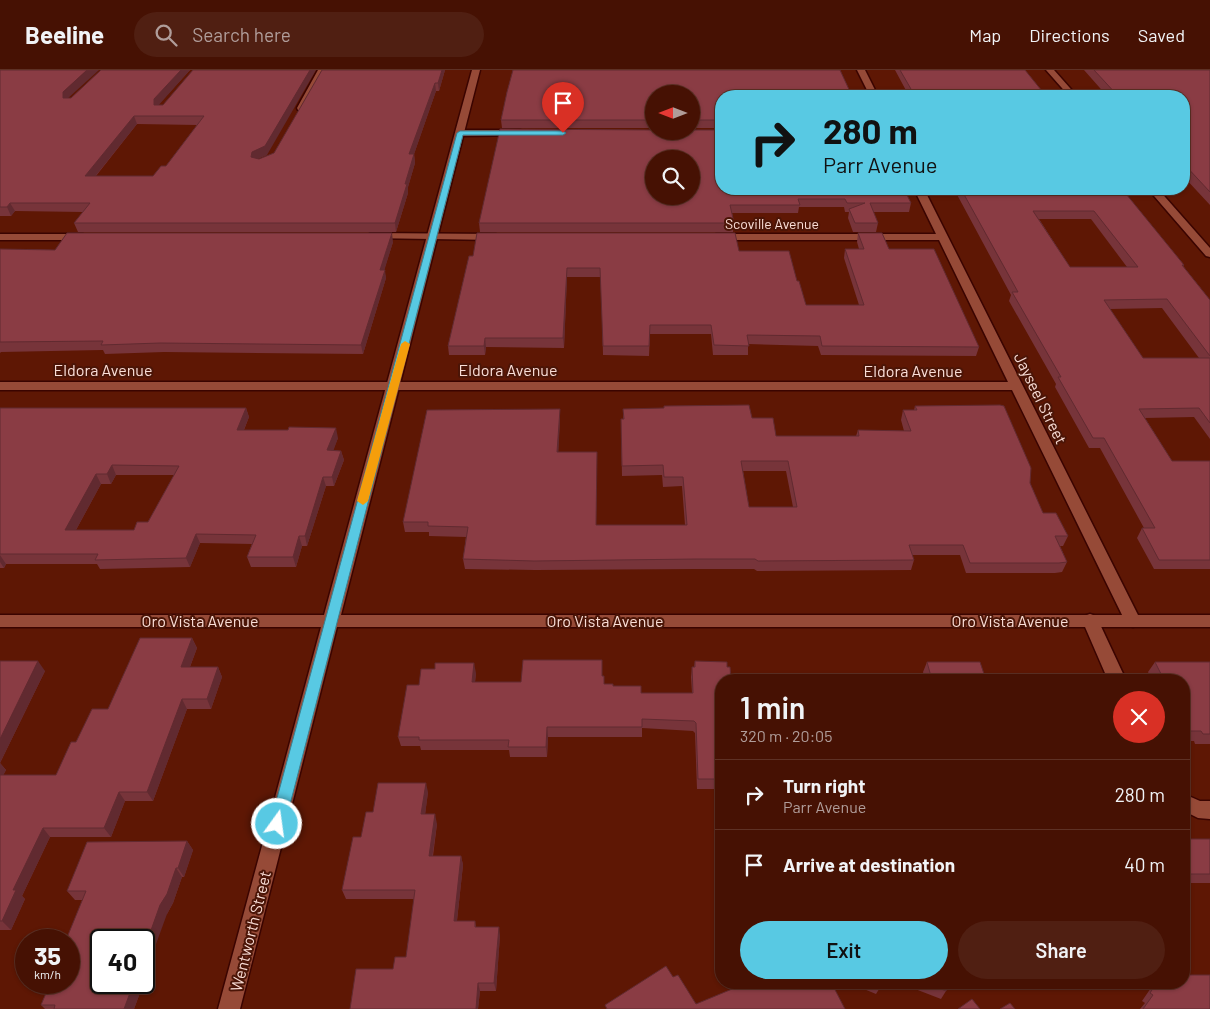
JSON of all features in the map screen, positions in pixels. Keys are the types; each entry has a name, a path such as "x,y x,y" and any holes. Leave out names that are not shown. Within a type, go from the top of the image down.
{"street":[{"path":"297,114 322,70"},
{"name":"Wentworth Street","path":"229,1009 330,620 434,236 476,70"},
{"path":"861,70 871,90"},
{"path":"1050,70 1068,90"},
{"path":"460,133 533,133"},
{"name":"Jayseel Street","path":"923,195 1133,621"},
{"path":"1158,195 1210,254"},
{"path":"359,236 506,236"},
{"path":"0,237 90,237"},
{"name":"Scoville Avenue","path":"704,237 943,237"},
{"name":"Eldora Avenue","path":"0,386 1017,386"},
{"path":"1090,620 1114,674"},
{"name":"Oro Vista Avenue","path":"0,621 1210,621"},
{"path":"1190,805 1198,809 1210,810"}],"building":[{"path":"0,70 87,70 63,92 63,98 71,98 101,70 181,70 154,99 154,105 163,105 193,70 310,70 265,146 252,152 251,157 259,159 274,153 322,70 442,70 438,83 435,83 409,154 414,154 395,223 74,223 90,203 10,203 7,207 0,207","holes":["134,116 204,116 166,166 161,166 153,176 85,176"]},
{"path":"513,70 840,70 849,90 715,90 715,120 700,120 700,85 645,85 645,120 501,120"},
{"path":"900,70 1025,70 1041,90 912,90"},
{"path":"1094,70 1210,70 1210,192 1190,170 1190,90 1112,90"},
{"path":"500,129 645,130 645,140 700,140 700,130 715,130 715,195 907,195 911,203 870,203 878,223 855,223 849,209 865,203 847,203 845,199 798,199 800,205 730,205 734,223 479,223"},
{"path":"964,195 1127,195 1210,300 1210,356 1167,299 1104,300 1143,358 1210,358 1210,423 1199,408 1139,409 1172,461 1210,461 1210,560 1159,560 1142,528 1155,528 1104,438 1093,438 1058,377 1061,377 1012,292 1018,292","holes":["1033,211 1094,211 1138,267 1070,267"]},
{"path":"67,233 392,233 380,270 385,270 361,345 160,343 101,345 103,341 0,342 0,249 55,250"},
{"path":"477,233 735,233 739,251 789,251 806,305 864,305 845,249 864,249 858,233 882,233 889,249 934,249 979,347 822,346 820,336 747,335 749,346 714,345 711,325 650,325 649,346 603,346 600,268 567,268 563,338 485,338 484,346 448,346 469,256 473,256"},
{"path":"749,405 752,418 773,418 776,436 859,436 858,430 911,431 903,410 917,410 915,406 1004,406 1031,468 1030,483 1043,513 1056,513 1068,536 1055,536 1067,562 970,563 963,545 909,545 914,560 758,561 755,559 696,559 534,561 463,559 468,527 428,526 428,522 403,522 427,410 560,409 557,452 597,452 596,525 687,525 683,477 664,477 663,465 622,466 621,419 624,419 623,409 664,408 664,406","holes":["741,461 788,461 797,507 749,507"]},
{"path":"0,408 246,408 237,430 288,430 289,427 336,428 327,450 341,451 332,477 323,477 305,536 299,536 293,557 247,557 256,535 196,534 186,558 95,560 98,554 0,554","holes":["112,465 179,466 148,522 137,522 134,530 65,530 96,474 107,474"]},
{"path":"140,638 192,638 181,667 218,667 207,699 182,699 147,792 119,792 104,828 43,828 13,890 16,890 2,921 0,921 0,775 56,775 71,742 76,742 92,709 108,709"},
{"path":"523,660 602,660 604,684 613,684 613,686 641,686 641,693 693,693 692,667 695,667 695,661 727,662 731,674 715,674 715,779 698,779 696,723 694,721 642,719 642,727 547,727 546,747 508,747 509,740 419,740 419,737 398,737 407,685 419,685 421,669 435,669 435,663 474,663 472,682 521,682"},
{"path":"0,661 38,661 0,739"},
{"path":"927,662 980,662 984,674 930,674"},
{"path":"1155,662 1210,662 1210,734 1203,734 1201,731 1190,731 1190,674 1161,674"},
{"path":"378,783 426,783 421,814 435,814 429,856 461,856 454,921 475,921 475,927 499,927 494,983 478,983 476,1009 350,1009 356,969 393,969 395,957 406,957 415,890 342,890 353,837 361,837 366,812 373,812"},
{"path":"1190,839 1210,839 1210,874 1190,874"},
{"path":"187,841 178,868 176,868 151,929 90,929 90,994 130,994 124,1009 54,1009 55,1005 41,1005 46,994 80,994 80,929 70,929 86,891 67,891 87,842"},
{"path":"666,966 673,977 678,975 696,1004 732,989 835,989 845,1009 607,1009 605,1005"},
{"path":"1190,975 1210,975 1210,1009 1143,1009 1153,995 1150,993 1153,989 1190,989"},
{"path":"972,999 980,1009 958,1009"},
{"path":"1010,1003 1015,1009 1000,1009"}],"slow traffic":[{"path":"363,501 405,344"}],"route":[{"path":"277,824 460,133 563,133"}]}
